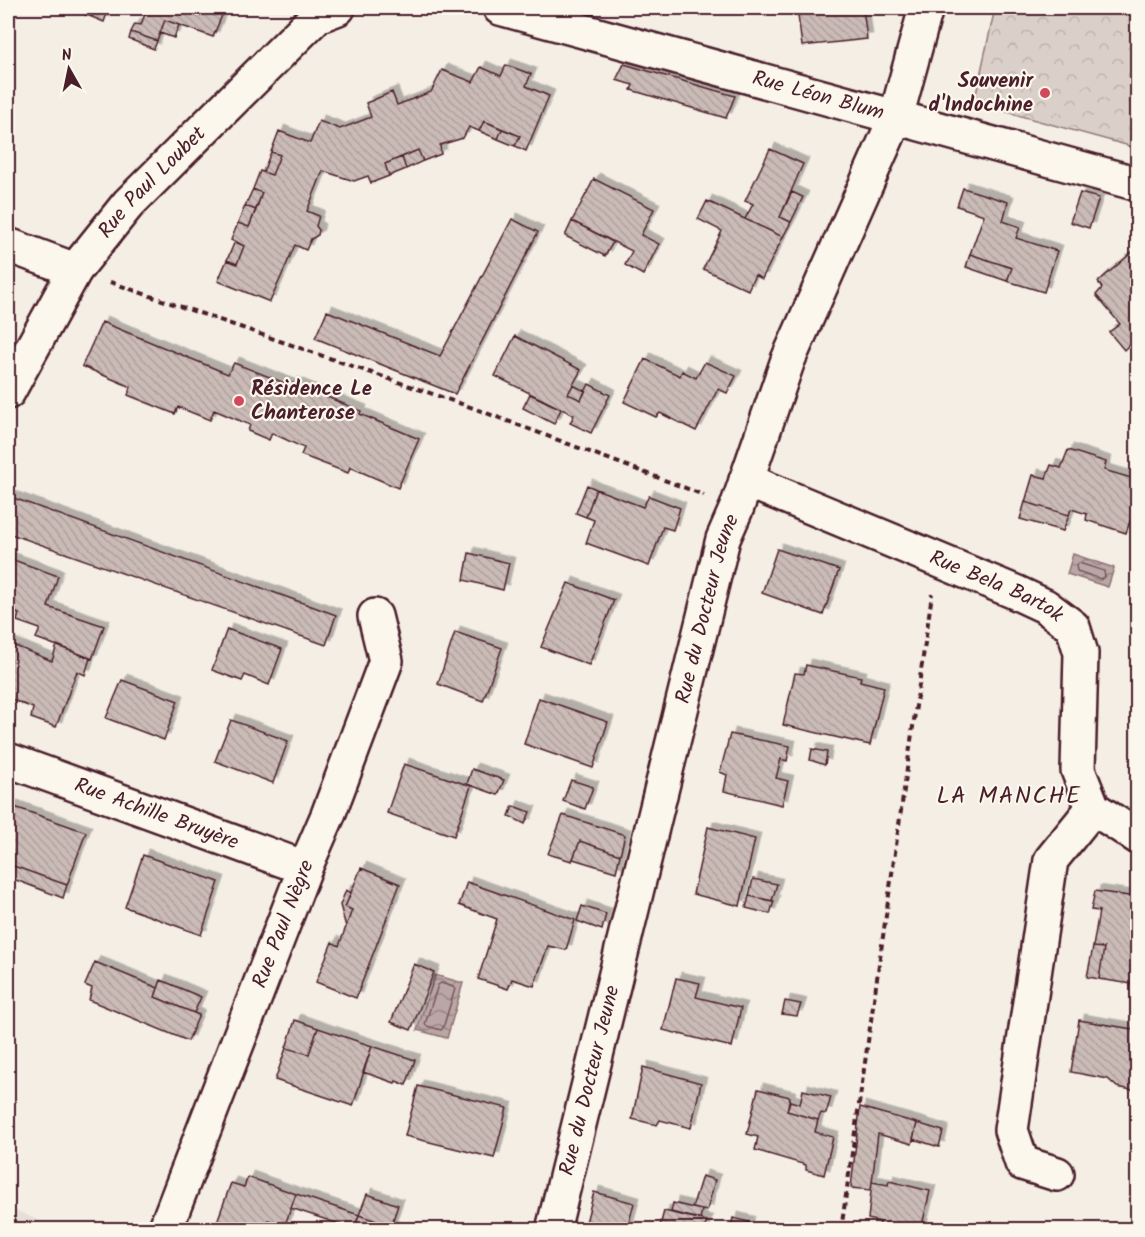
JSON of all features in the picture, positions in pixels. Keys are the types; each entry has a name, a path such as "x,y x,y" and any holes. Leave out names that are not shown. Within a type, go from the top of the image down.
{"street":[{"name":"Rue Paul Loubet","path":"8,392 75,270 128,204 317,16 338,8"},
{"name":"Rue Léon Blum","path":"500,8 1137,184"},
{"name":"Rue du Docteur Jeune","path":"554,1230 723,539 788,360 896,117 926,8"},
{"path":"8,245 75,270"},
{"name":"Rue Bela Bartok","path":"741,494 937,558 1045,606 1073,627 1081,653 1078,770 1093,808"},
{"name":"Rue Paul Nègre","path":"165,1230 386,662 375,616"},
{"name":"Rue Achille Bruyère","path":"8,760 305,868"},
{"path":"1057,1174 1022,1163 1011,1130 1051,860 1093,808 1137,837"}],"path":[{"path":"75,270 473,408 741,494"},
{"path":"842,1230 937,558"}],"shaded area":[{"path":"8,1207 58,1229 8,1229"}],"green space":[{"path":"995,8 1137,8 1137,148 974,103"}],"water":[{"path":"1073,554 1114,568 1108,587 1067,574"},
{"path":"435,975 463,983 447,1038 417,1030"}],"building":[{"path":"66,8 96,8 92,17"},
{"path":"96,8 109,8 104,22 92,17"},
{"path":"147,8 225,8 213,37 165,20 157,41 131,32 135,24 141,25"},
{"path":"797,8 863,8 867,39 802,46"},
{"path":"165,20 179,25 174,38 160,33"},
{"path":"131,32 157,41 154,49 129,39"},
{"path":"624,64 735,96 726,118 631,90 633,85 616,80"},
{"path":"506,65 531,74 526,86 549,96 526,151 515,146 520,136 484,121 479,131 469,127 463,138 440,145 441,154 423,161 418,150 385,164 389,176 371,183 368,176 354,181 323,171 307,211 319,216 316,226 319,230 318,235 311,239 306,250 295,245 270,302 218,281 227,260 237,264 244,246 231,240 238,223 249,227 262,193 253,189 260,171 272,175 280,155 271,152 279,131 310,143 319,121 340,129 371,117 366,103 392,92 397,105 431,92 442,70 473,82 481,67 501,76"},
{"path":"484,121 502,129 498,139 479,131"},
{"path":"502,129 520,136 515,146 498,139"},
{"path":"770,149 803,164 780,217 791,222 783,237 745,219 753,204 745,201"},
{"path":"418,150 423,161 406,169 402,157"},
{"path":"271,152 280,155 272,175 263,172"},
{"path":"402,157 406,169 389,176 385,164"},
{"path":"594,179 654,209 641,235 659,244 643,275 625,265 632,251 572,221"},
{"path":"963,188 1008,202 1003,221 1020,227 1016,238 1057,251 1044,292 1007,281 1012,268 970,254 984,215 957,206"},
{"path":"253,189 262,193 256,210 245,206"},
{"path":"792,192 803,197 791,222 780,217"},
{"path":"1080,193 1099,198 1089,228 1070,222"},
{"path":"707,201 783,237 762,279 755,275 748,290 703,269 722,231 698,219"},
{"path":"245,206 256,210 249,227 238,223"},
{"path":"512,219 538,232 455,394 315,338 327,311 440,356"},
{"path":"572,221 613,242 605,256 565,236"},
{"path":"235,241 244,246 237,264 227,260"},
{"path":"1138,247 1138,354 1129,345 1124,350 1109,332 1120,324 1096,295 1102,288 1098,282"},
{"path":"970,254 1012,268 1007,281 966,267"},
{"name":"Résidence Le Chanterose","path":"102,322 228,374 234,363 292,386 293,383 361,411 360,414 419,439 398,488 350,467 348,473 301,455 304,448 272,433 269,440 248,431 250,425 214,410 210,420 178,407 175,414 128,395 131,387 82,366"},
{"path":"515,336 581,370 568,394 581,400 589,384 610,395 591,433 570,423 574,415 495,376"},
{"path":"645,359 680,376 682,371 696,378 705,362 736,376 727,393 718,389 696,431 660,413 656,417 624,402"},
{"path":"573,385 585,391 581,400 568,394"},
{"path":"530,394 561,409 554,424 523,408"},
{"path":"1068,450 1106,462 1104,470 1138,480 1138,498 1126,533 1086,520 1087,514 1071,509 1069,515 1025,502 1033,475 1046,478 1051,465 1061,468"},
{"path":"587,485 596,489 586,517 576,513"},
{"path":"596,489 643,507 649,496 680,508 673,530 663,527 649,566 586,543 594,520 586,517"},
{"path":"8,496 336,615 326,645 8,533"},
{"path":"1025,502 1069,515 1063,531 1020,519"},
{"path":"777,549 839,570 823,615 762,593"},
{"path":"469,553 509,563 503,590 464,580"},
{"path":"8,558 58,576 48,607 104,626 92,659 36,638 40,629 17,621 19,614 8,610"},
{"path":"568,583 614,600 589,665 541,647"},
{"path":"8,610 19,614 17,621 8,617"},
{"path":"227,629 282,649 269,685 245,675 242,681 212,670"},
{"path":"455,632 502,648 483,701 438,684"},
{"path":"8,643 52,661 57,645 90,658 85,675 77,671 56,727 31,718 33,708 8,698"},
{"path":"806,665 861,677 860,681 884,687 870,745 783,725 795,673 804,674"},
{"path":"122,680 178,701 164,740 106,718"},
{"path":"539,698 608,722 593,768 524,744"},
{"path":"231,720 288,741 273,783 215,761"},
{"path":"730,734 790,746 787,761 781,759 776,778 788,781 782,805 724,791 727,775 720,772"},
{"path":"812,749 827,752 825,765 810,760"},
{"path":"404,764 471,786 454,836 387,813"},
{"path":"472,769 504,780 498,795 467,784"},
{"path":"571,780 593,787 585,809 563,801"},
{"path":"12,806 86,832 67,885 8,864 8,817"},
{"path":"513,806 530,812 525,824 509,816"},
{"path":"563,815 625,835 620,855 580,841 572,861 548,854"},
{"path":"708,827 755,839 740,906 693,894"},
{"path":"580,841 620,855 616,872 573,859"},
{"path":"143,855 219,882 201,935 125,907"},
{"path":"8,864 67,885 63,898 8,877"},
{"path":"361,868 400,884 356,998 316,982 332,942 339,946 352,910 345,907"},
{"path":"753,879 777,884 772,901 749,896"},
{"path":"467,882 575,920 566,950 548,946 534,986 512,979 508,989 478,979 497,919 459,905"},
{"path":"346,890 351,893 345,907 352,910 346,927 340,905"},
{"path":"1095,891 1135,897 1132,916 1138,917 1138,985 1099,979 1104,948 1093,947 1099,911 1091,910"},
{"path":"749,896 774,901 770,914 746,908"},
{"path":"582,906 606,914 602,930 577,921"},
{"path":"1093,947 1104,948 1099,979 1087,977"},
{"path":"95,962 158,988 155,997 199,1015 188,1041 89,1000 92,988 85,985"},
{"path":"414,964 434,972 411,1030 391,1022"},
{"path":"676,978 700,983 696,997 741,1008 732,1047 663,1030"},
{"path":"161,980 201,997 194,1013 155,997"},
{"path":"785,1001 801,1004 797,1016 782,1014"},
{"path":"295,1020 318,1028 309,1054 286,1048"},
{"path":"1079,1020 1138,1030 1137,1091 1117,1087 1108,1079 1071,1072"},
{"path":"318,1028 372,1046 353,1106 275,1080 286,1048 309,1054"},
{"path":"372,1046 415,1060 406,1085 363,1072"},
{"path":"643,1067 701,1083 691,1128 660,1120 657,1125 632,1119"},
{"path":"418,1086 507,1108 494,1158 405,1136"},
{"path":"758,1089 790,1097 787,1111 818,1120 815,1132 833,1137 824,1175 806,1170 806,1165 755,1150 758,1137 747,1134"},
{"path":"803,1090 831,1097 826,1114 821,1113 818,1120 787,1111 790,1101 800,1104"},
{"path":"860,1107 917,1123 912,1144 878,1134 871,1190 851,1188"},
{"path":"917,1123 943,1131 939,1147 913,1139"},
{"path":"702,1176 715,1180 707,1211 692,1208"},
{"path":"248,1177 296,1194 285,1225 268,1220 264,1230 214,1230 231,1183 244,1187"},
{"path":"889,1181 930,1191 921,1230 878,1230 880,1222 868,1219 872,1182 888,1185"},
{"path":"594,1192 634,1203 627,1230 584,1230"},
{"path":"296,1194 359,1215 354,1229 291,1208"},
{"path":"367,1194 398,1205 391,1226 359,1215"},
{"path":"673,1203 702,1210 700,1219 671,1212"},
{"path":"664,1211 707,1221 704,1230 659,1230"},
{"path":"359,1215 391,1226 400,1230 354,1230"},
{"path":"733,1218 749,1222 747,1230 731,1226"}],"place":[{"name":"Souvenir d'Indochine","path":"1045,93"},
{"name":"Résidence Le Chanterose","path":"239,401"}],"district":[{"name":"LA MANCHE","path":"1009,796"}]}
